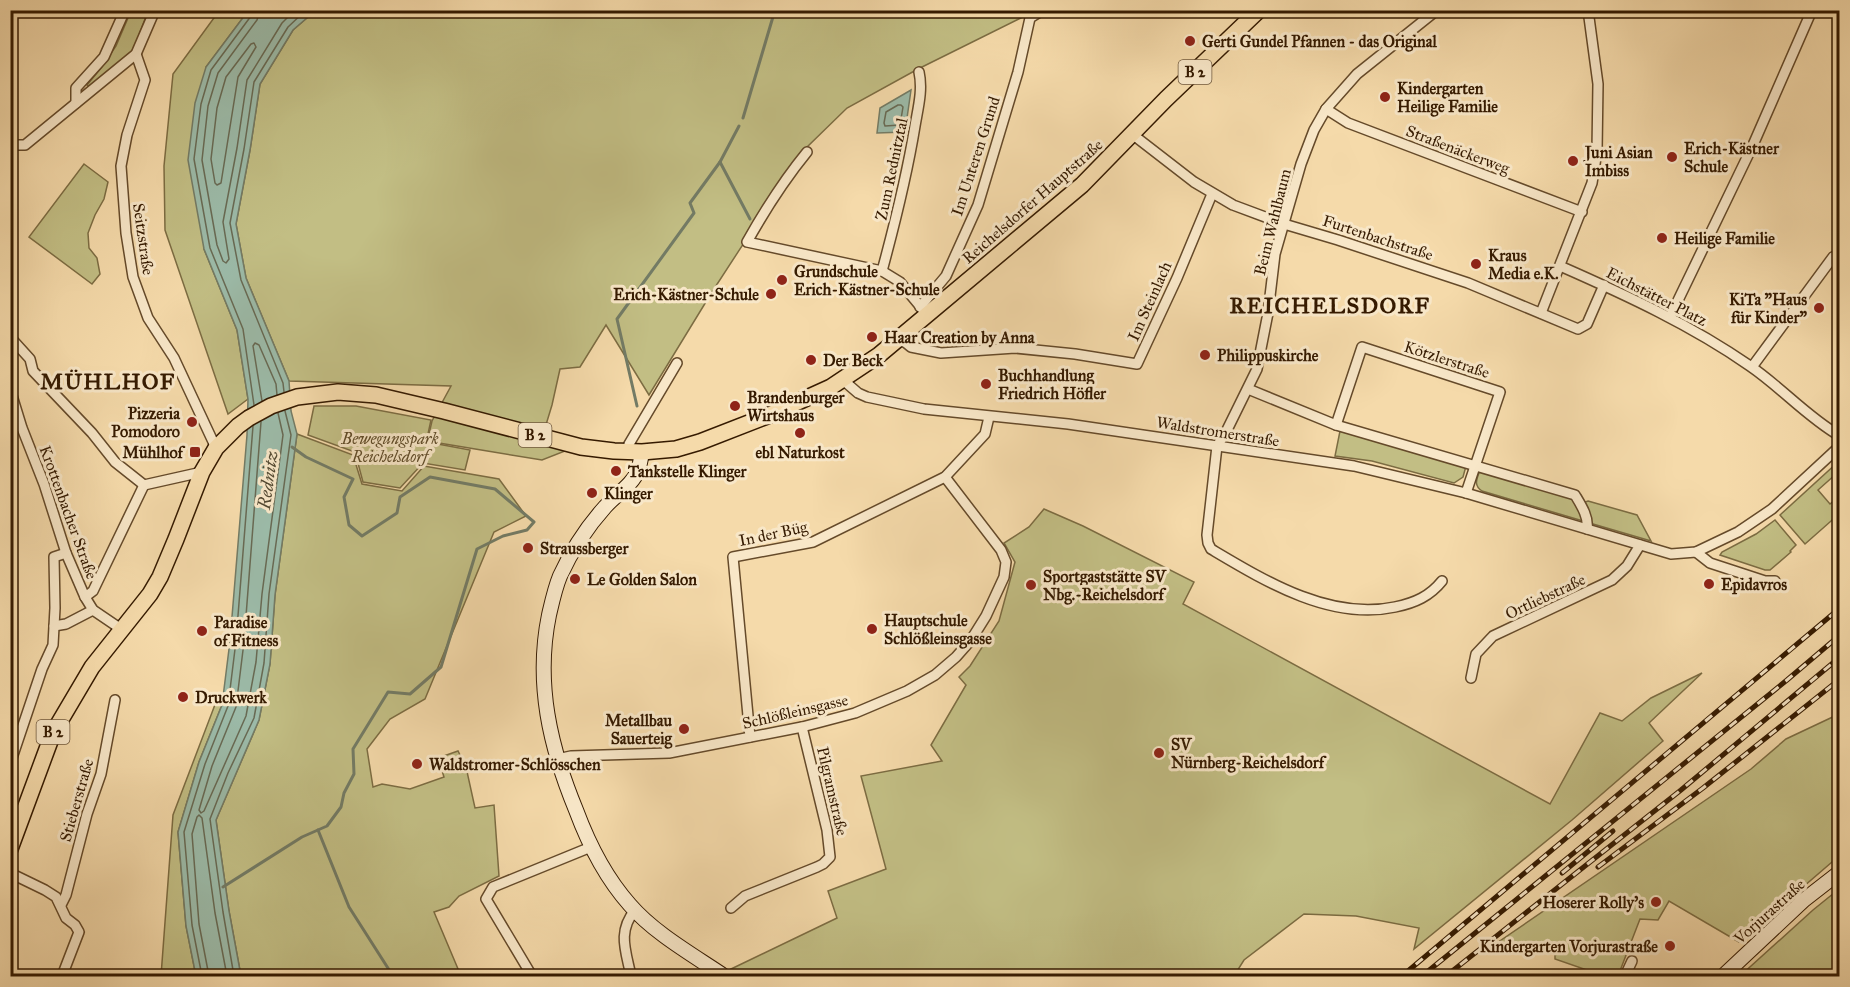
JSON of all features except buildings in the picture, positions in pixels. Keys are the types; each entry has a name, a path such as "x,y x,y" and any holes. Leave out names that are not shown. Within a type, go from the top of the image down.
{"main road":[{"name":"Reichelsdorfer Hauptstraße","path":"221,443 249,418 271,406 297,397 321,393 361,393 388,397 581,447 635,452 666,451 700,442 797,404 843,380 900,338 924,311 1082,185 1259,10"},
{"name":"B 2","path":"10,849 53,733 92,667 150,594 160,577 202,472 221,443"},
{"path":"635,452 639,468 635,476 598,515 568,561 554,596 544,644 543,691 548,721 557,759 571,799 591,847 614,884 650,924 724,976"},
{"name":"Vorjurastraße","path":"1723,976 1804,900 1839,872"}],"street":[{"path":"76,103 76,88 104,57 125,10"},
{"path":"10,145 25,145 136,54 155,10"},
{"name":"Im Unteren Grund","path":"924,311 946,276 978,205 1017,72 1030,18 1043,10"},
{"name":"Beim Wahlbaum","path":"1437,10 1371,61 1344,87 1326,109 1307,147 1275,254 1268,314 1257,369 1217,446 1207,535 1211,549 1261,578 1315,600 1348,609 1378,610 1403,606 1426,596 1442,580"},
{"path":"1541,313 1592,183 1599,131 1598,84 1588,10"},
{"path":"1670,317 1753,145 1812,10"},
{"name":"Seitzstraße","path":"136,54 145,80 127,135 121,166 126,233 133,277 148,318 174,358 221,443"},
{"name":"Zum Rednitztal","path":"882,271 898,213 913,140 922,84 919,72"},
{"name":"Straßenäckerweg","path":"1326,109 1348,123 1582,212"},
{"name":"Furtenbachstraße","path":"1132,134 1194,182 1233,205 1284,224 1484,288 1578,329 1587,324 1604,285"},
{"path":"807,152 771,199 747,242 882,271 900,282 924,311"},
{"name":"Im Steinlach","path":"900,338 911,347 941,353 1015,348 1076,354 1137,364 1177,278 1212,194"},
{"path":"1752,367 1833,257 1839,254"},
{"name":"Eichstätter Platz","path":"1560,266 1670,317 1713,341 1752,367 1823,427 1839,436"},
{"path":"10,337 30,359 33,371 92,433 115,462 144,485"},
{"name":"Kötzlerstraße","path":"1336,425 1362,347 1500,392 1466,493"},
{"path":"635,452 629,444 677,363"},
{"name":"Waldstromerstraße","path":"843,380 867,398 924,409 1068,424 1354,466 1466,493 1671,554 1696,552 1738,531 1772,509 1839,446"},
{"path":"1248,389 1336,425 1575,495 1583,507 1588,523 1587,530"},
{"name":"Krottenbacher Straße","path":"10,390 12,402 44,484 66,553 85,597 93,610 122,629"},
{"name":"In der Büg","path":"750,736 733,557 813,542 945,477 985,434 989,417"},
{"path":"144,485 202,472"},
{"name":"Schlößleinsgasse","path":"557,759 571,756 669,753 802,727 855,713 907,691 935,675 971,640 1004,577 1006,562 1001,550 945,477"},
{"path":"85,597 93,591 144,485"},
{"name":"Ortliebstraße","path":"1471,678 1476,654 1493,636 1612,580 1627,567 1640,545"},
{"path":"1696,552 1710,563 1765,581 1775,580"},
{"path":"10,764 42,669 53,645 54,557 66,553"},
{"path":"54,627 66,624 93,610"},
{"name":"Stieberstraße","path":"61,905 101,774 115,700"},
{"name":"Pilgramstraße","path":"731,908 745,896 824,864 830,857 827,830 802,727"},
{"path":"532,976 486,899 493,887 591,847"},
{"path":"10,873 56,897 66,918 79,932 62,976"},
{"path":"631,976 623,938 626,922 635,910"},
{"path":"1625,976 1632,961"}],"green space":[{"path":"131,11 148,11 133,51 90,88 87,85 116,46"},
{"path":"219,11 248,11 206,67 204,249 237,330 248,399 228,414 165,230 164,166 173,74"},
{"path":"315,11 1035,11 918,69 847,108 805,149 712,292 649,395 606,325 580,367 560,369 545,428 565,451 542,460 439,443 429,434 432,421 451,386 289,381 246,278 236,224 260,84 293,30"},
{"path":"84,164 108,182 104,199 88,233 89,248 97,258 100,274 92,284 29,237"},
{"name":"Bewegungspark Reichelsdorf","path":"314,406 356,406 431,420 428,434 438,444 470,450 465,470 423,463 400,488 363,482 355,452 308,435"},
{"path":"1340,431 1466,466 1463,477 1454,483 1372,461 1335,456"},
{"path":"297,434 353,455 362,484 402,491 424,466 499,479 526,516 494,532 425,699 390,719 367,749 373,787 382,784 410,789 444,777 438,758 458,751 466,767 475,808 494,805 499,876 459,896 449,907 434,912 461,976 241,976 216,820 259,720 270,664 275,595"},
{"path":"1838,462 1839,477 1836,474 1818,490 1830,504 1837,498 1839,514 1805,544 1780,515"},
{"path":"1480,470 1572,498 1583,514 1583,521 1482,491 1477,484"},
{"path":"1585,502 1637,515 1651,541 1593,524 1586,511"},
{"path":"1044,509 1194,582 1183,604 1550,804 1600,713 1622,721 1651,698 1702,673 1649,723 1663,741 1572,820 1414,949 1419,928 1356,916 1304,914 1244,960 1234,976 739,976 731,969 837,918 828,891 886,869 861,776 942,761 931,745 966,685 959,677 970,666 999,621 1015,562 1004,543 1029,527"},
{"path":"1775,520 1796,545 1770,570 1720,555 1756,534"},
{"path":"216,702 222,705 199,762 178,832 186,926 196,976 161,976 173,815"},
{"path":"1839,714 1839,856 1739,942 1669,901 1658,920 1640,919 1618,976 1604,976 1555,959 1555,945 1494,945 1751,769 1786,739"},
{"path":"1839,889 1839,976 1740,976 1813,910"}],"water":[{"name":"Rednitz","path":"248,11 315,11 293,30 260,84 236,224 246,278 289,381 291,411 297,434 275,595 270,664 259,720 216,820 241,976 196,976 186,926 178,832 199,762 222,705 230,641 248,399 237,330 204,249 188,160 195,103 206,67"},
{"path":"911,90 905,132 877,133 880,108"}],"waterway":[{"path":"743,118 775,10"},
{"path":"637,406 617,319 694,213 690,203 720,162 739,126"},
{"path":"720,162 750,219"},
{"path":"223,887 302,837 327,826 341,807 344,793 354,774 353,749 388,692 410,694 441,667 477,549 503,536 527,530 534,522 495,489 430,477 400,497 397,513 362,536 349,525 344,497 353,479 306,457 292,447"},
{"path":"318,830 349,907 393,976"}],"railway":[{"path":"1402,976 1840,608"},
{"path":"1422,976 1840,635"},
{"path":"1446,976 1681,790 1840,657"},
{"path":"1598,867 1703,788 1840,679"},
{"path":"1562,873 1613,831"}],"place":[{"name":"Gerti Gundel Pfannen - das Original","path":"1190,41"},
{"name":"Kindergarten Heilige Familie","path":"1385,97"},
{"name":"Erich-Kästner Schule","path":"1672,157"},
{"name":"Juni Asian Imbiss","path":"1573,161"},
{"name":"Heilige Familie","path":"1662,238"},
{"name":"Kraus Media e.K.","path":"1476,264"},
{"name":"Grundschule Erich-Kästner-Schule","path":"782,280"},
{"name":"Erich-Kästner-Schule","path":"771,294"},
{"name":"KiTa \"Haus für Kinder\"","path":"1819,308"},
{"name":"Haar Creation by Anna","path":"872,337"},
{"name":"Philippuskirche","path":"1205,355"},
{"name":"Der Beck","path":"811,360"},
{"name":"Buchhandlung Friedrich Höfler","path":"986,384"},
{"name":"Brandenburger Wirtshaus","path":"735,406"},
{"name":"Pizzeria Pomodoro","path":"192,422"},
{"name":"ebl Naturkost","path":"800,433"},
{"name":"Mühlhof","path":"195,452"},
{"name":"Tankstelle Klinger","path":"616,471"},
{"name":"Klinger","path":"592,493"},
{"name":"Straussberger","path":"528,548"},
{"name":"Le Golden Salon","path":"575,579"},
{"name":"Epidavros","path":"1709,584"},
{"name":"Sportgaststätte SV Nbg.-Reichelsdorf","path":"1031,585"},
{"name":"Hauptschule Schlößleinsgasse","path":"872,629"},
{"name":"Paradise of Fitness","path":"202,631"},
{"name":"Druckwerk","path":"183,697"},
{"name":"Metallbau Sauerteig","path":"684,729"},
{"name":"SV Nürnberg-Reichelsdorf","path":"1159,753"},
{"name":"Waldstromer-Schlösschen","path":"417,764"},
{"name":"Hoserer Rolly's","path":"1656,902"},
{"name":"Kindergarten Vorjurastraße","path":"1670,946"}],"district":[{"name":"REICHELSDORF","path":"1330,305"},
{"name":"MÜHLHOF","path":"108,381"}]}
